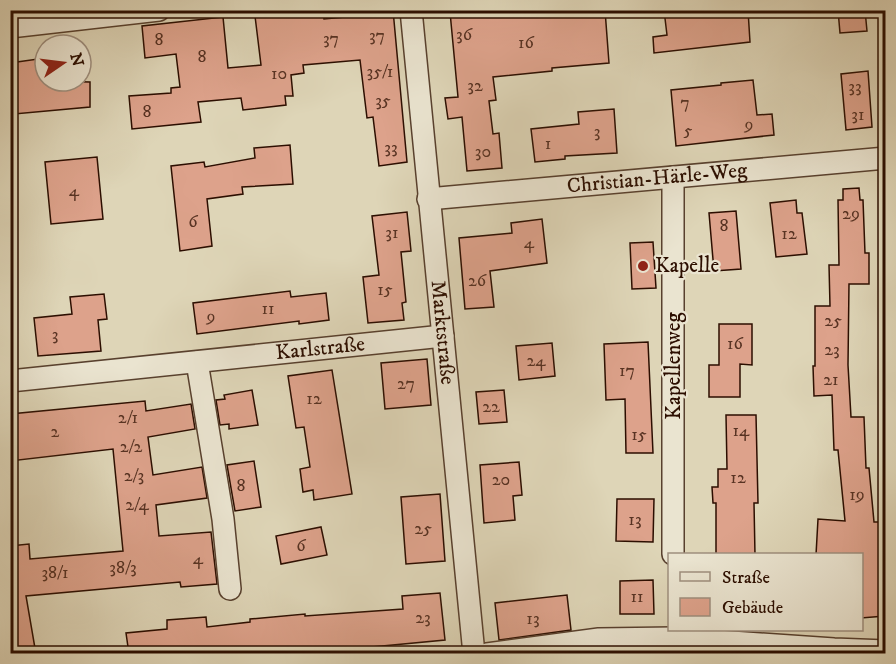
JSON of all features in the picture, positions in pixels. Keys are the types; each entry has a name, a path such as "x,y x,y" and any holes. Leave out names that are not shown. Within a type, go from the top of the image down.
{"street":[{"path":"10,27 159,10"},
{"name":"Marktstraße","path":"411,10 474,654"},
{"name":"Christian-Härle-Weg","path":"428,199 885,158"},
{"name":"Kapellenweg","path":"673,177 673,553"},
{"name":"Karlstraße","path":"10,381 443,336"},
{"path":"197,362 223,519 230,589"},
{"path":"487,654 599,639 674,640 885,651"}],"building":[{"path":"300,10 323,10 324,19 356,16 356,10 393,10 407,162 379,166 373,117 367,118 360,60 303,65 304,73 291,75 293,96 285,96 286,105 243,110 241,98 198,102 201,122 132,129 129,96 171,93 171,88 180,87 176,54 145,58 142,26 223,17 228,68 261,65 255,16"},
{"path":"605,10 609,63 552,68 552,71 493,77 496,100 489,101 493,134 499,133 502,168 467,171 462,117 448,119 445,98 458,97 450,12"},
{"path":"664,10 748,10 750,42 654,53 653,37 667,35"},
{"path":"838,10 865,10 867,31 840,33"},
{"path":"33,60 33,93 90,93 90,107 14,114 10,102 10,63"},
{"path":"868,71 872,127 846,130 841,74"},
{"path":"753,80 757,115 772,114 774,135 676,146 671,90"},
{"path":"614,109 617,153 565,156 565,159 535,162 531,129 579,124 578,112"},
{"path":"290,145 293,184 242,187 243,194 207,199 212,246 180,251 171,166 204,162 205,167 255,158 254,148"},
{"path":"97,157 103,219 51,224 45,162"},
{"path":"859,188 860,200 863,200 865,253 869,253 869,284 849,284 848,365 851,417 864,417 866,468 869,468 874,522 883,522 881,571 885,616 863,618 863,553 816,553 818,519 845,521 838,450 834,450 832,395 814,396 813,366 815,366 815,306 830,306 829,265 839,265 838,200 843,200 843,189"},
{"path":"796,200 797,213 802,213 807,254 776,257 770,203"},
{"path":"736,211 741,269 714,271 709,213"},
{"path":"407,212 411,251 401,252 406,302 402,303 404,320 368,323 363,277 379,275 372,216"},
{"path":"542,219 547,263 490,271 494,307 465,309 459,238 512,233 511,223"},
{"name":"Kapelle","path":"653,242 656,288 632,289 630,243"},
{"path":"290,291 291,297 326,293 329,320 299,324 299,321 197,334 193,303"},
{"path":"104,294 107,319 98,320 101,351 38,356 34,318 72,314 70,297"},
{"path":"719,324 752,324 752,365 740,364 740,397 709,397 709,365 719,365"},
{"path":"648,342 653,453 626,453 625,399 606,400 604,344"},
{"path":"552,343 555,376 519,380 516,346"},
{"path":"427,359 431,405 385,409 381,363"},
{"path":"332,370 352,494 314,500 313,490 303,492 300,469 310,467 304,427 296,428 288,376"},
{"path":"252,390 258,425 229,429 229,424 220,425 216,400 225,399 224,395"},
{"path":"504,390 507,422 479,424 476,392"},
{"path":"145,401 146,411 191,404 195,429 148,437 153,475 202,467 207,498 156,505 159,536 211,532 217,584 181,587 180,582 26,596 36,654 10,654 10,546 29,544 30,559 123,551 113,449 10,461 10,414"},
{"path":"726,415 756,415 758,503 754,503 755,553 716,553 716,503 713,503 712,487 718,487 718,469 727,469"},
{"path":"254,461 261,507 235,511 227,465"},
{"path":"519,462 522,495 513,496 515,520 484,523 480,465"},
{"path":"440,494 445,561 406,564 401,497"},
{"path":"617,499 654,499 653,542 616,541"},
{"path":"321,527 327,555 281,564 276,536"},
{"path":"653,580 654,614 620,614 620,581"},
{"path":"440,593 445,640 298,654 129,654 126,633 167,629 167,620 206,617 207,627 250,622 250,619 403,609 402,596"},
{"path":"567,595 571,630 499,640 495,603"}],"place":[{"name":"Kapelle","path":"643,266"}]}
